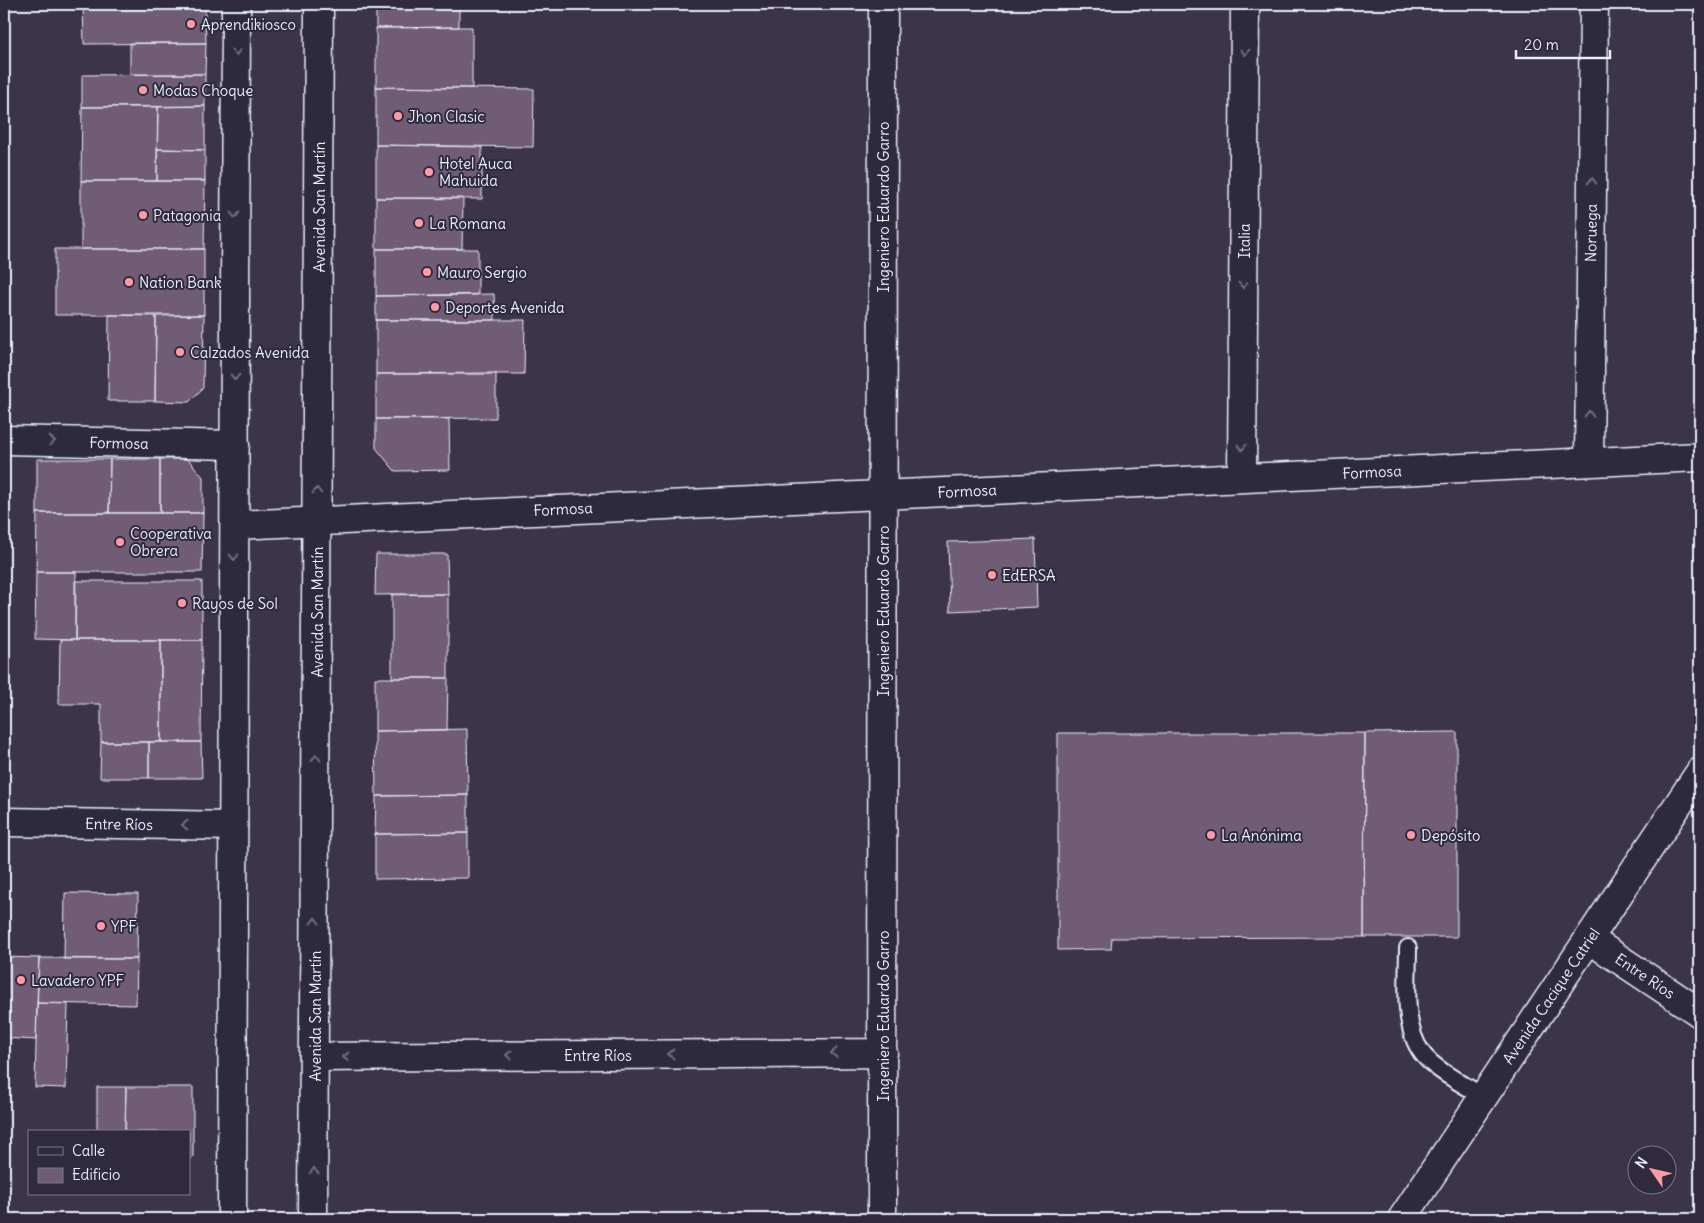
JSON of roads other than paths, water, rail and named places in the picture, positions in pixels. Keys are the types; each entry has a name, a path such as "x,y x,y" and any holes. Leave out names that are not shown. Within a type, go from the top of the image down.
{"street":[{"path":"232,1219 236,4"},
{"name":"Avenida San Martín","path":"313,1219 319,4"},
{"name":"Ingeniero Eduardo Garro","path":"882,1219 883,4"},
{"name":"Italia","path":"1242,478 1245,4"},
{"name":"Noruega","path":"1589,462 1594,4"},
{"name":"Formosa","path":"4,440 235,445"},
{"name":"Formosa","path":"235,525 1700,457"},
{"name":"Avenida Cacique Catriel","path":"1402,1219 1700,772"},
{"name":"Entre Ríos","path":"4,822 234,826"},
{"name":"Entre Ríos","path":"1589,939 1700,1013"},
{"name":"Entre Ríos","path":"314,1057 882,1053"}],"lane":[{"path":"1408,948 1408,1010 1415,1042 1422,1054 1435,1065 1484,1097"}],"place":[{"name":"Aprendikiosco","path":"191,24"},
{"name":"Modas Choque","path":"143,90"},
{"name":"Jhon Clasic","path":"398,116"},
{"name":"Hotel Auca Mahuida","path":"429,172"},
{"name":"Patagonia","path":"143,215"},
{"name":"La Romana","path":"419,223"},
{"name":"Mauro Sergio","path":"427,272"},
{"name":"Nation Bank","path":"129,282"},
{"name":"Deportes Avenida","path":"435,307"},
{"name":"Calzados Avenida","path":"180,352"},
{"name":"Cooperativa Obrera","path":"120,542"},
{"name":"EdERSA","path":"992,575"},
{"name":"Rayos de Sol","path":"182,603"},
{"name":"La Anónima","path":"1211,835"},
{"name":"Depósito","path":"1411,835"},
{"name":"YPF","path":"101,926"},
{"name":"Lavadero YPF","path":"21,980"}]}
